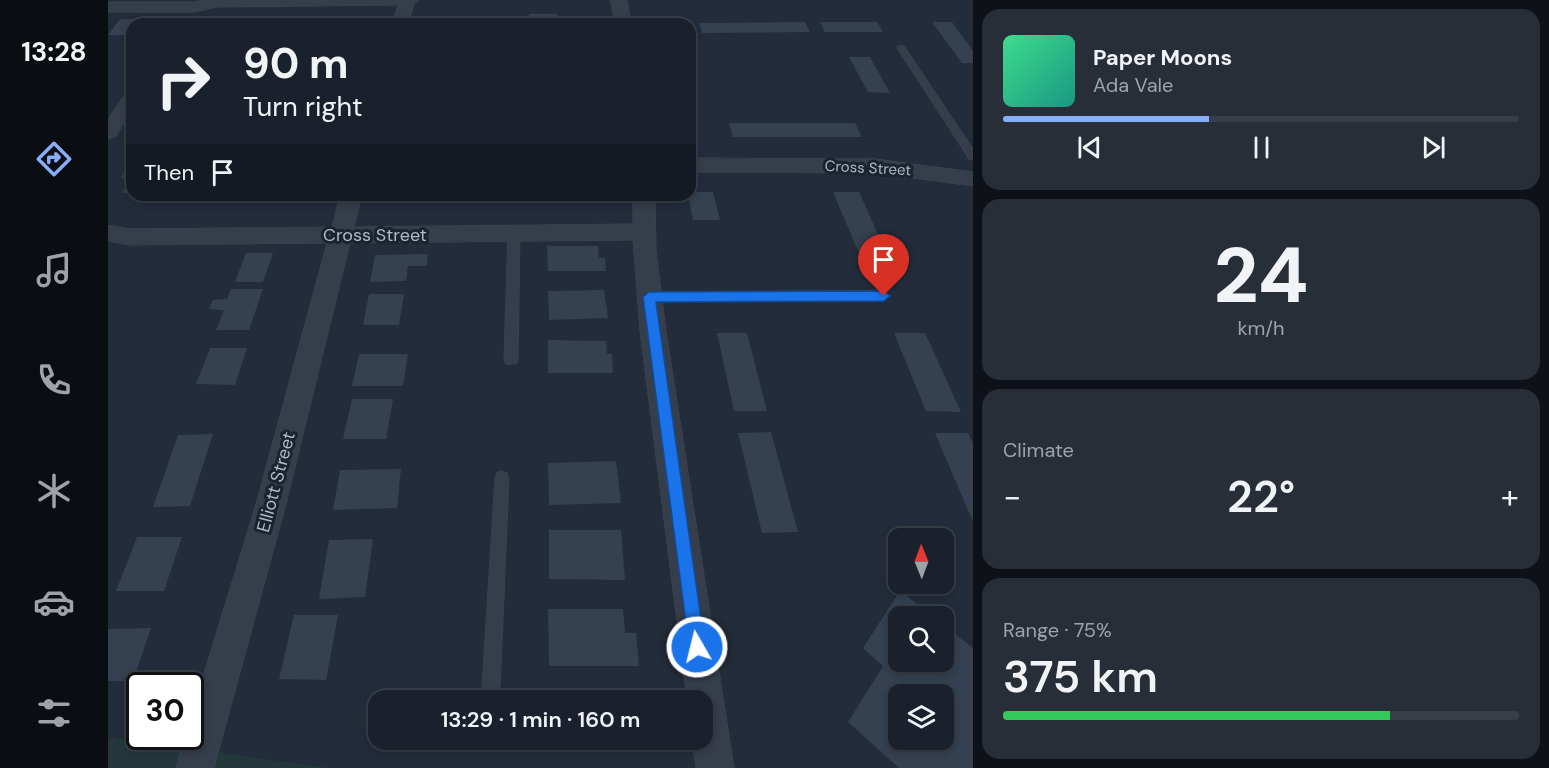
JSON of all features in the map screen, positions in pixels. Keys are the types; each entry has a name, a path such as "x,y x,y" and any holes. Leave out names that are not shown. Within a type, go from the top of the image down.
{"street":[{"path":"108,7 217,2 409,0 402,18"},
{"path":"619,0 622,18"},
{"path":"186,18 196,3"},
{"path":"108,133 126,106"},
{"name":"Cross Street","path":"696,165 875,166 973,179"},
{"name":"Elliott Street","path":"195,768 271,504 350,201"},
{"path":"644,201 643,232 649,297 701,690"},
{"name":"Cross Street","path":"108,233 130,237 643,232"},
{"path":"712,750 715,768"}],"lane":[{"path":"901,48 973,157"},
{"path":"511,360 514,233"},
{"path":"649,297 884,296"},
{"path":"492,690 502,478"}],"green space":[{"path":"108,737 126,740 126,750 201,750 329,768 108,768"}],"building":[{"path":"529,14 557,14 557,18 529,18"},
{"path":"120,19 126,19 126,35 108,35"},
{"path":"805,22 810,32 702,33 699,23"},
{"path":"820,22 877,22 883,32 825,32"},
{"path":"932,22 952,22 973,51 973,63 962,63"},
{"path":"849,57 870,57 890,93 868,92"},
{"path":"729,123 855,123 862,137 733,137"},
{"path":"126,167 126,178 121,178"},
{"path":"696,192 713,192 720,220 693,220 689,201 696,201"},
{"path":"833,192 859,192 892,265 864,265"},
{"path":"547,246 598,246 599,258 605,258 606,271 548,271"},
{"path":"246,253 273,253 263,282 235,282"},
{"path":"428,254 427,266 408,266 406,281 370,282 375,255"},
{"path":"231,289 263,289 249,330 216,330 224,310 209,309 213,300 227,299"},
{"path":"604,290 608,318 549,320 548,291"},
{"path":"369,294 404,294 399,325 363,325"},
{"path":"717,333 747,333 767,411 734,411"},
{"path":"894,333 925,333 961,412 926,411"},
{"path":"548,340 606,341 607,354 612,354 613,373 548,373"},
{"path":"210,348 247,348 235,385 196,384"},
{"path":"359,354 408,354 403,386 352,386"},
{"path":"352,399 393,399 386,439 343,439"},
{"path":"771,432 798,532 762,533 738,433"},
{"path":"935,433 968,433 973,443 973,522"},
{"path":"213,434 190,506 153,507 178,435"},
{"path":"616,461 621,503 549,505 548,463"},
{"path":"401,469 397,508 333,510 340,470"},
{"path":"549,530 621,530 625,580 549,579"},
{"path":"137,537 182,537 164,591 116,591"},
{"path":"373,539 365,597 319,599 329,540"},
{"path":"898,594 904,594 920,606 890,606"},
{"path":"548,609 623,609 625,633 636,633 639,666 549,666"},
{"path":"888,609 888,672 954,672 954,633 973,648 973,768 899,768 848,722 883,666 863,648"},
{"path":"294,615 338,615 326,680 279,679"},
{"path":"151,628 136,672 126,672 126,681 108,681 108,629"}],"route":[{"path":"697,647 649,297 884,296"}]}
